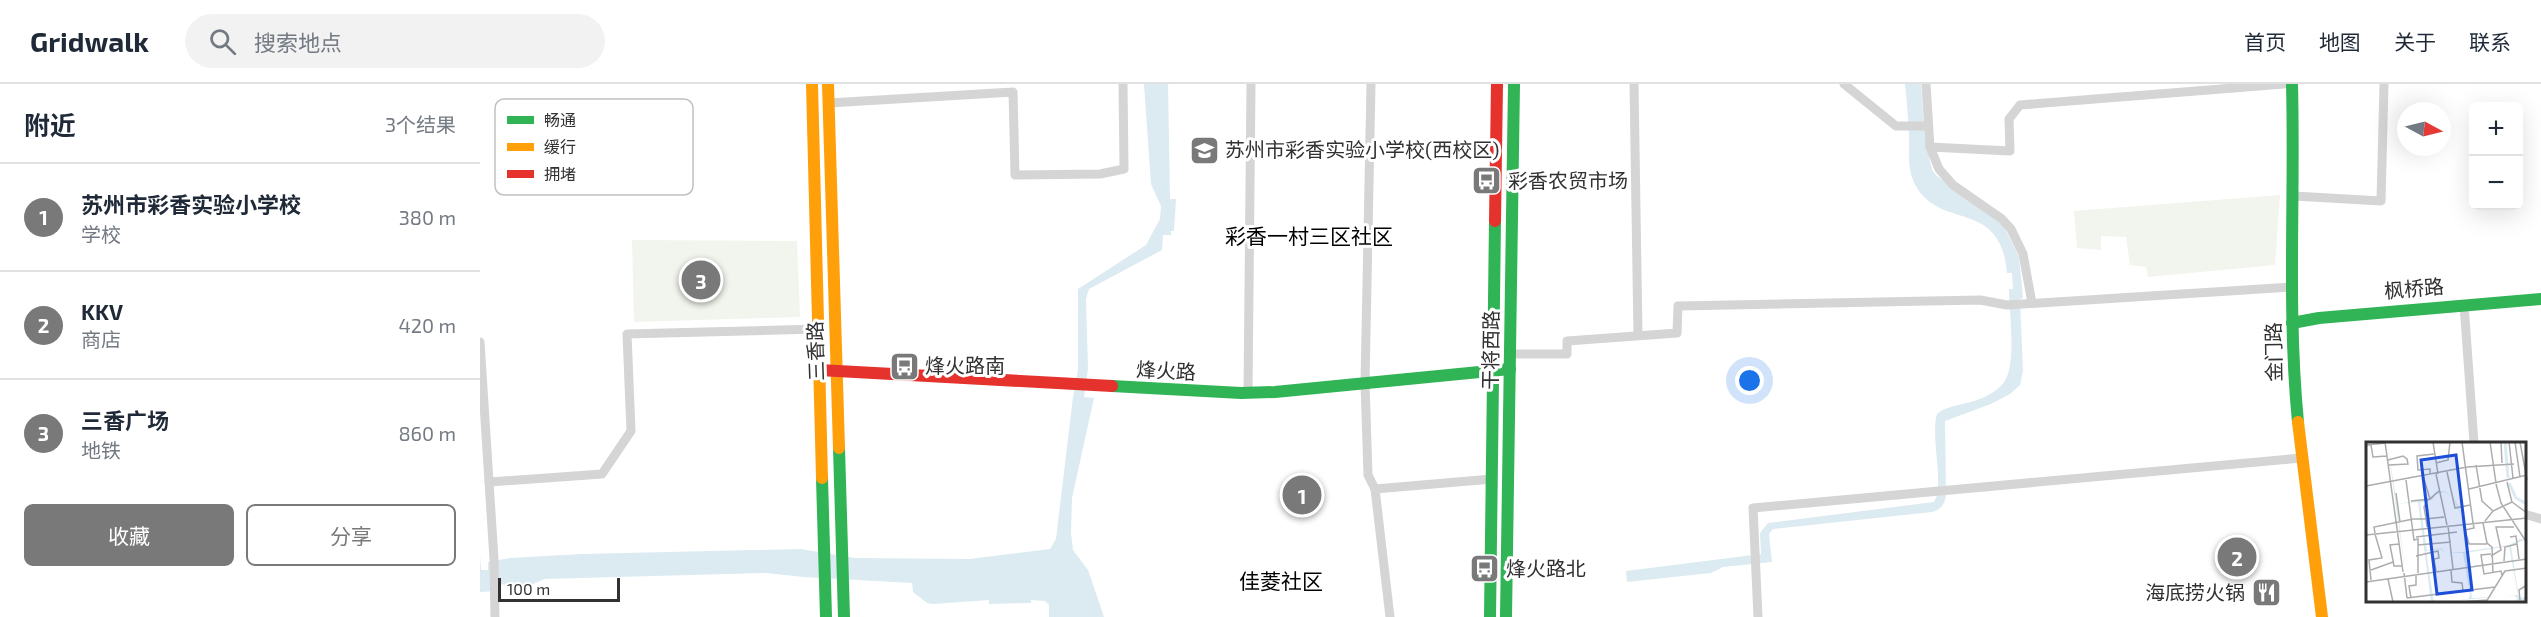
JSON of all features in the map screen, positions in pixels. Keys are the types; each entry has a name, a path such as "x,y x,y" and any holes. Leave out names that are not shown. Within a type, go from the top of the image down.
{"main road":[{"name":"三香路","path":"812,84 826,617"},
{"name":"三香路","path":"828,84 844,617"},
{"name":"干将西路","path":"1490,617 1497,84"},
{"name":"干将西路","path":"1506,617 1514,84"},
{"name":"金门路","path":"2292,84 2293,376 2301,458 2322,617"},
{"name":"枫桥路","path":"2292,323 2319,318 2541,299"},
{"name":"烽火路","path":"819,370 1248,393 1510,369"}],"street":[{"path":"829,103 1013,92 1015,175 1100,174 1124,169 1123,84"},
{"path":"1248,393 1251,84"},
{"path":"1371,84 1365,383 1368,475 1375,489 1390,617"},
{"path":"1634,84 1638,335"},
{"path":"1844,84 1896,126 1926,126"},
{"path":"1926,84 1926,126 1930,147 1939,169 1953,185 2002,219 2011,229 2023,254 2031,303"},
{"path":"1930,147 2010,151 2009,119 2020,105 2188,88 2284,84"},
{"path":"2294,196 2381,201 2384,84"},
{"path":"1510,354 1567,354 1568,340 1677,333 1678,306 1980,300 2007,305 2293,287"},
{"path":"2464,305 2474,442"},
{"path":"489,482 602,474 631,431 627,334 818,328"},
{"path":"480,342 494,559 495,617"},
{"path":"1758,617 1753,508 2301,458"},
{"path":"1375,489 1492,479"},
{"path":"2526,515 2541,519"}],"shaded area":[{"path":"1144,84 1168,84 1170,199 1176,199 1174,231 1171,231 1171,235 1163,235 1162,250 1089,289 1086,299 1088,369 1084,397 1094,398 1072,498 1071,533 1073,550 1088,570 1104,617 1049,617 1049,605 1045,601 989,604 989,600 933,604 927,603 913,592 912,583 766,573 545,579 526,587 499,584 498,591 480,592 480,555 481,570 488,570 488,562 510,558 582,554 801,549 855,558 969,559 1050,549 1056,539 1078,370 1078,289 1146,245 1160,219 1161,206 1151,184"},
{"path":"1905,84 1921,84 1925,139 1932,170 2004,226 2019,257 2023,298 2020,299 2023,371 2020,385 2010,394 1991,404 1945,421 1946,494 1942,506 1935,511 1773,529 1769,534 1772,562 1723,567 1711,573 1627,582 1626,571 1761,554 1760,533 1768,523 1934,502 1938,485 1935,435 1937,414 1984,397 2004,382 2008,374 2011,351 2009,289 2013,289 2012,273 2007,273 2002,250 1994,234 1970,218 1941,209 1928,201 1917,188 1910,168"},
{"path":"2280,195 2275,265 2148,277 2146,267 2130,265 2126,237 2101,236 2101,250 2077,248 2074,211"},
{"path":"632,240 797,241 800,317 634,322"}],"traffic: fast":[{"path":"1506,617 1514,84"},
{"path":"2292,84 2292,296 2298,422"},
{"path":"1490,617 1495,221"},
{"path":"2292,323 2319,318 2541,299"},
{"path":"1112,386 1241,393 1275,392 1510,369"},
{"path":"839,448 844,617"},
{"path":"822,478 826,617"}],"traffic: slow":[{"path":"812,84 822,478"},
{"path":"828,84 839,448"},
{"path":"2298,422 2322,617"}],"traffic: jam":[{"path":"1495,221 1497,84"},
{"path":"819,370 1112,386"}],"place":[{"name":"苏州市彩香实验小学校(西校区)","path":"1204,150"},
{"name":"彩香农贸市场","path":"1487,181"},
{"name":"三香广场","path":"701,280"},
{"name":"烽火路南","path":"904,366"},
{"name":"苏州市彩香实验小学校","path":"1302,495"},
{"name":"KKV","path":"2237,557"},
{"name":"烽火路北","path":"1485,569"},
{"name":"海底捞火锅","path":"2266,593"}],"district":[{"name":"彩香一村三区社区","path":"1309,237"},
{"name":"佳菱社区","path":"1281,582"}]}
